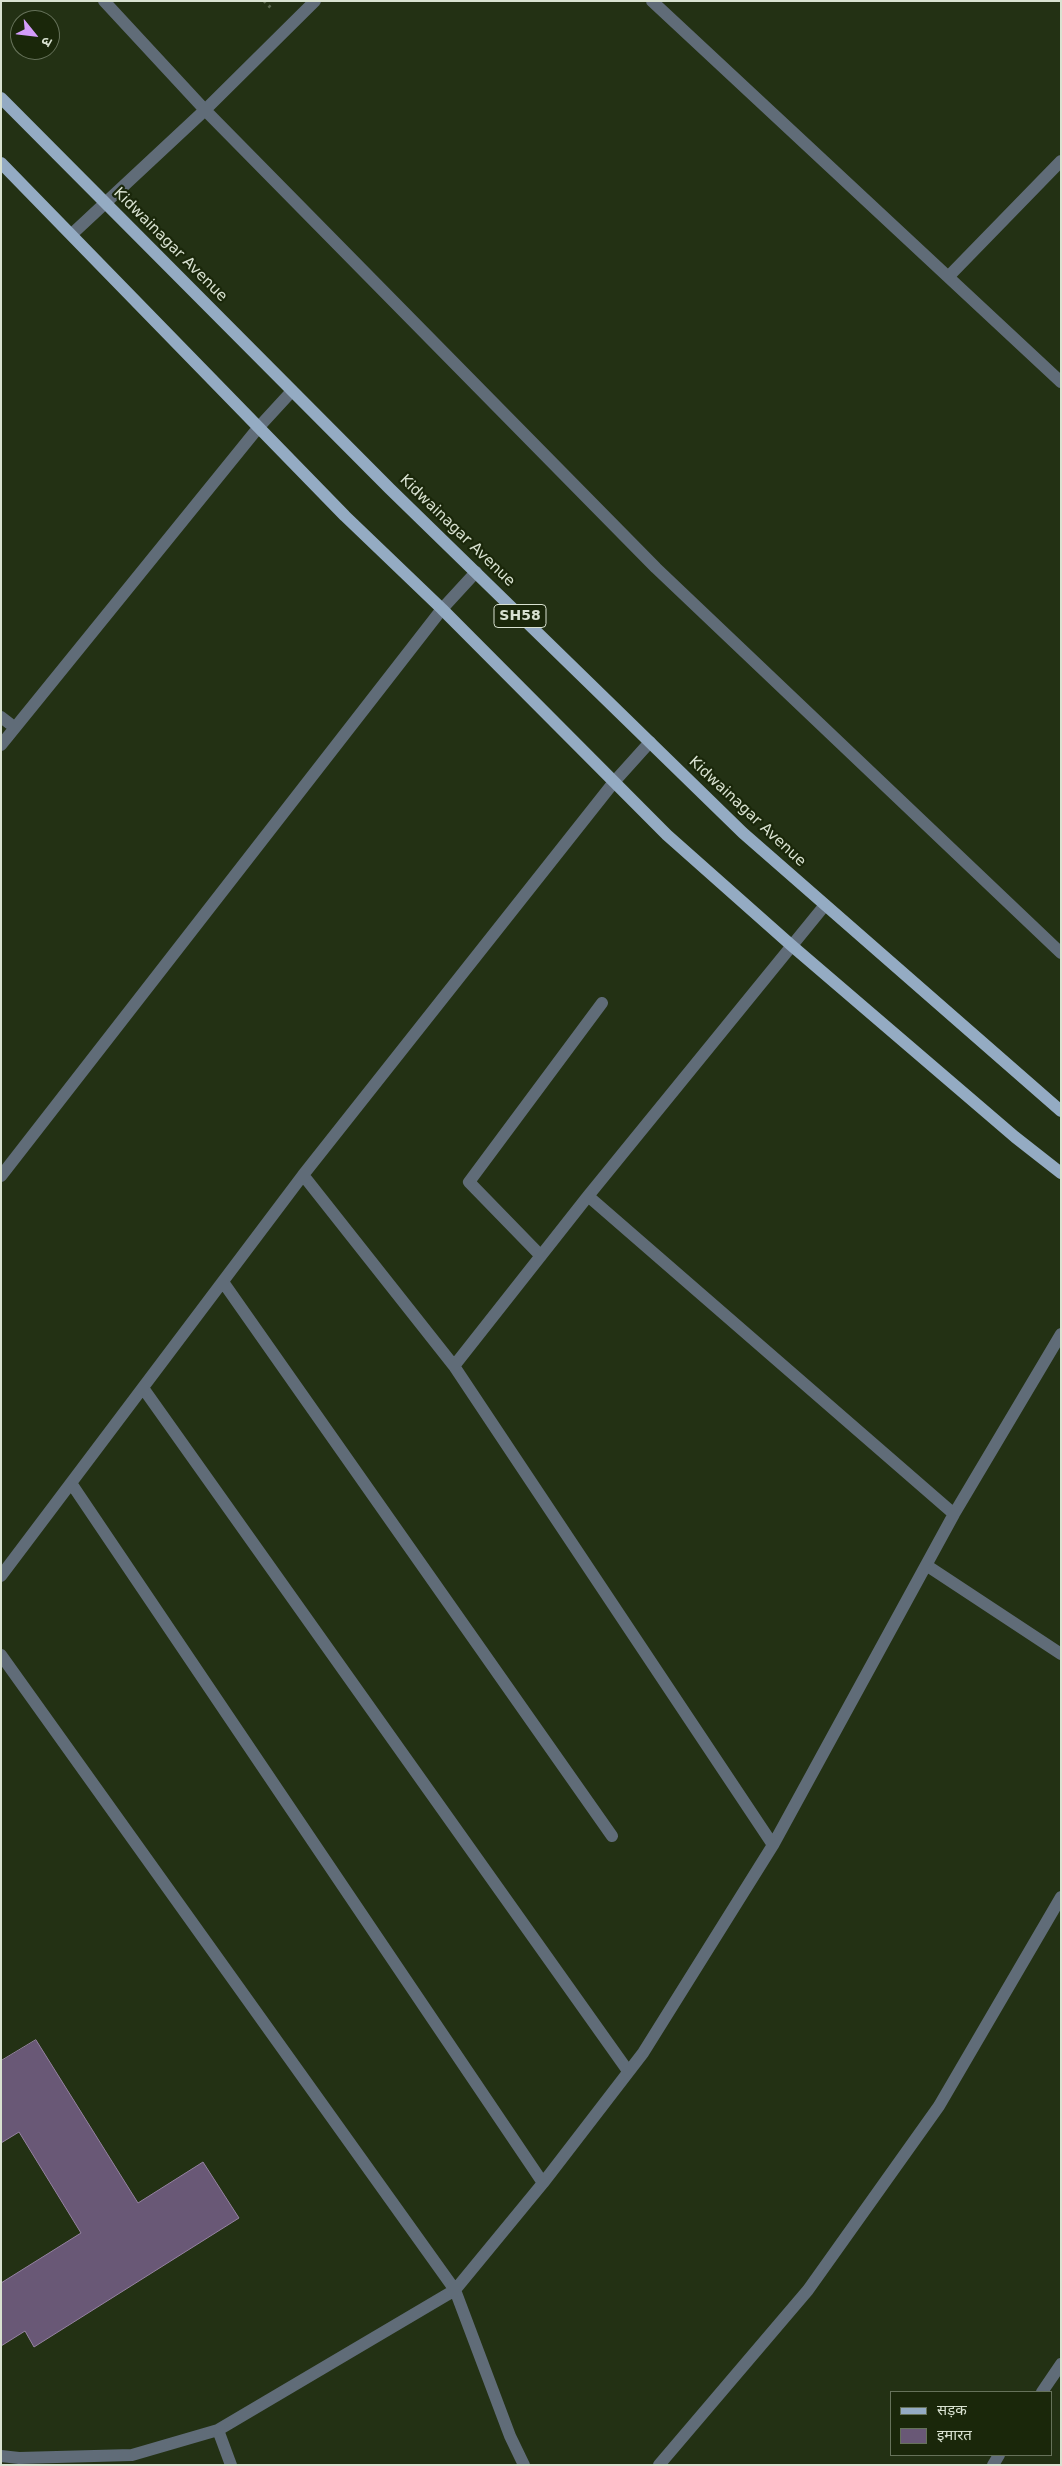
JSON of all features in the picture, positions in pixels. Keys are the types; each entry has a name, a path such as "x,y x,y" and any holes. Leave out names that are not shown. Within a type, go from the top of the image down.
{"main road":[{"name":"Kidwainagar Avenue","path":"1,98 292,390 743,833 1061,1111"},
{"path":"1,163 345,516 442,609 668,835 1015,1138 1061,1173"}],"street":[{"path":"104,1 205,110 656,568 1061,953"},
{"path":"72,234 205,110 315,1"},
{"path":"652,1 1061,382"},
{"path":"948,276 1061,161"},
{"path":"1,745 258,428 292,390"},
{"path":"1,1176 442,609 476,572"},
{"path":"1,717 14,727"},
{"path":"1,1576 303,1175 614,782 650,742"},
{"path":"454,1366 588,1196 825,905"},
{"path":"541,1256 470,1182 602,1003"},
{"path":"303,1175 454,1366 773,1845"},
{"path":"588,1196 954,1514"},
{"path":"223,1282 612,1836"},
{"path":"1,2456 20,2462 132,2455 218,2430 455,2290 543,2183 643,2053 773,1845 954,1514 1061,1334"},
{"path":"143,1388 628,2072"},
{"path":"71,1483 543,2183"},
{"path":"926,1565 1061,1654"},
{"path":"1,1655 455,2290 510,2436 524,2465"},
{"path":"659,2465 808,2290 933,2114 1061,1897"},
{"path":"1043,2391 1061,2364"},
{"path":"218,2430 231,2465"}],"building":[{"path":"36,2040 138,2203 203,2162 239,2218 34,2347 25,2331 1,2346 1,2283 81,2233 19,2132 1,2143 1,2061"}]}
